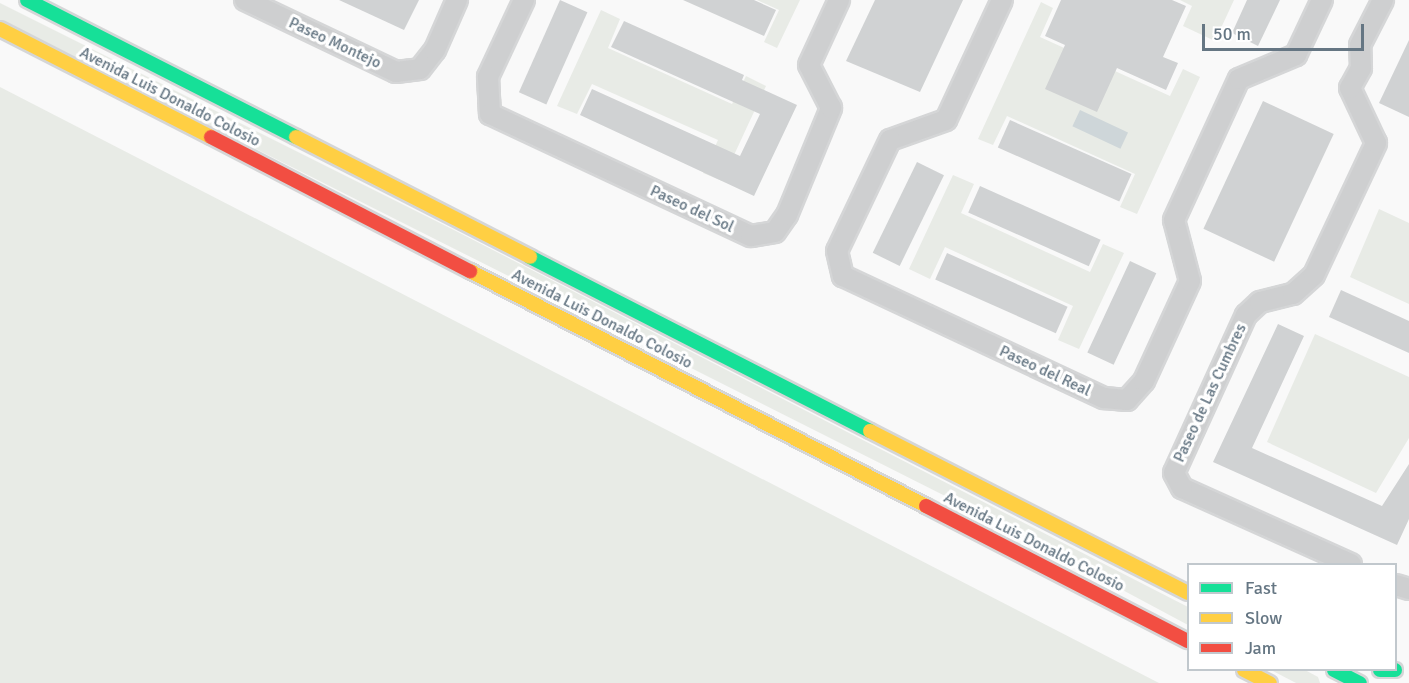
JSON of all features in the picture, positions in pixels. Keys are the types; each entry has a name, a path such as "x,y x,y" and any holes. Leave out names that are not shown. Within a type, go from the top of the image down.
{"main road":[{"name":"Avenida Luis Donaldo Colosio","path":"27,0 1187,592"},
{"name":"Avenida Luis Donaldo Colosio","path":"0,29 1187,640"},
{"path":"1248,671 1270,683"},
{"path":"1338,671 1360,683"}],"street":[{"name":"Paseo Montejo","path":"245,0 396,72 420,69 435,50 457,0"},
{"name":"Paseo del Sol","path":"524,0 488,77 490,114 751,236 775,232 787,215 831,108 808,64 839,0"},
{"name":"Paseo del Real","path":"1002,0 946,120 890,140 837,251 843,276 1104,398 1127,400 1144,381 1190,281 1174,220 1239,80 1296,56 1322,0"},
{"name":"Paseo de Las Cumbres","path":"1349,563 1182,488 1174,473 1246,315 1260,302 1293,294 1314,275 1376,143 1350,88 1361,68 1360,45 1383,0"}],"shaded area":[{"path":"757,0 800,0 777,48 764,42 779,10"},
{"path":"1180,0 1234,0 1215,41 1183,26 1192,6"},
{"path":"1041,2 1053,8 1040,37 1170,96 1183,69 1200,77 1137,214 1120,207 1135,174 1007,116 993,145 978,139"},
{"path":"0,3 454,230 1187,606 1187,624 969,508 0,20"},
{"path":"601,10 620,19 608,48 732,104 746,76 766,86 722,181 703,173 718,140 592,84 577,114 557,106"},
{"path":"0,87 1159,683 0,683"},
{"path":"1080,110 1128,132 1120,149 1072,126"},
{"path":"953,175 974,184 961,213 1090,272 1103,244 1124,253 1079,349 1058,340 1073,306 945,247 930,279 909,269"},
{"path":"1379,209 1409,223 1409,304 1350,277"},
{"path":"1315,334 1409,377 1409,438 1376,493 1267,442"},
{"path":"1273,671 1307,671 1318,677 1320,683 1296,683"}],"building":[{"path":"339,0 419,0 404,30"},
{"path":"560,0 587,12 546,104 519,92"},
{"path":"683,0 754,0 776,10 764,36"},
{"path":"875,0 963,0 920,92 846,61"},
{"path":"1061,0 1172,0 1186,6 1163,57 1178,63 1166,90 1117,68 1097,112 1045,89 1065,45 1045,36"},
{"path":"1247,0 1280,0 1258,46 1232,33"},
{"path":"624,21 744,75 742,80 797,105 754,196 580,115 592,89 740,156 760,114 611,47"},
{"path":"1409,40 1409,117 1379,103"},
{"path":"1263,101 1334,134 1274,262 1203,229"},
{"path":"1010,120 1132,174 1119,202 998,147"},
{"path":"917,162 944,175 900,266 873,253"},
{"path":"980,186 1101,240 1089,266 968,212"},
{"path":"947,253 1068,307 1056,333 935,279"},
{"path":"1130,261 1156,273 1114,365 1087,353"},
{"path":"1341,290 1409,321 1409,353 1329,317"},
{"path":"1278,324 1304,336 1252,448 1382,506 1409,464 1409,519 1397,545 1213,462"}],"traffic: fast":[{"path":"27,0 296,137"},
{"path":"530,257 870,431"},
{"path":"1336,671 1360,683"}],"traffic: slow":[{"path":"0,29 211,137"},
{"path":"296,137 530,257"},
{"path":"470,271 926,506"},
{"path":"870,431 1187,592"},
{"path":"1246,671 1270,683"}],"traffic: jam":[{"path":"211,137 470,271"},
{"path":"926,506 1187,640"}]}
